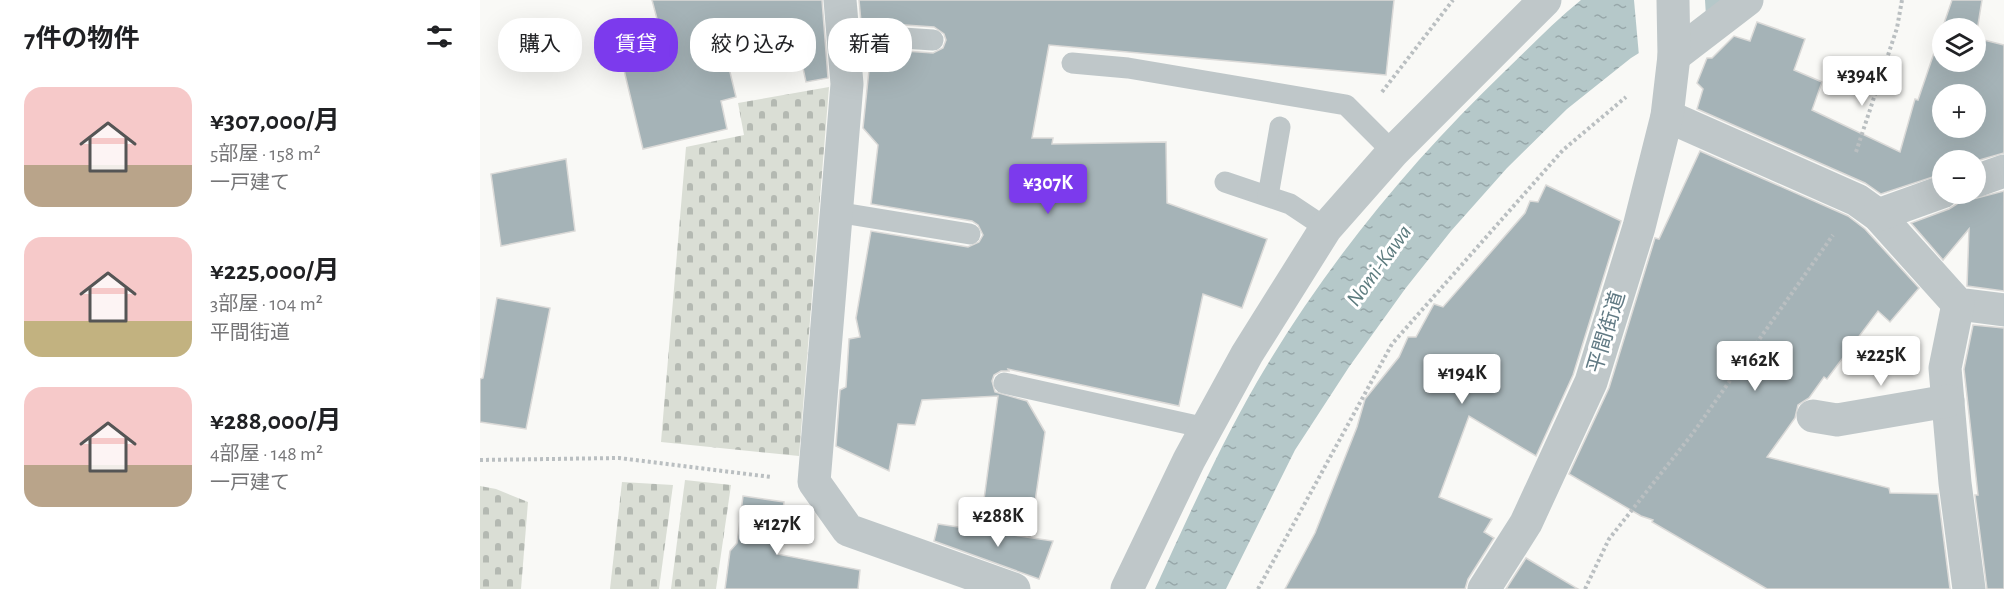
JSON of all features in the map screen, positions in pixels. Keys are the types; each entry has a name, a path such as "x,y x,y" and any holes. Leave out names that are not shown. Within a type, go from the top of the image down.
{"street":[{"path":"840,0 842,18"},
{"path":"1128,589 1206,428 1247,354 1326,228 1393,152 1545,0"},
{"name":"平間街道","path":"1485,589 1526,523 1591,382 1639,226 1667,116 1673,51 1673,0"},
{"path":"1673,51 1747,0"},
{"path":"846,72 847,84 814,482 848,530 1014,589"},
{"path":"1667,116 1859,202 1958,304 2004,310"},
{"path":"1986,177 2004,171"},
{"path":"1859,202 1932,193"},
{"path":"1958,304 1945,368 1955,483 1969,589"},
{"path":"1814,416 1837,420 1948,402"}],"lane":[{"path":"912,39 933,40"},
{"path":"1072,63 1128,68 1346,105 1393,152"},
{"path":"1268,196 1280,127"},
{"path":"1226,182 1290,204 1326,228"},
{"path":"836,212 970,234"},
{"path":"1004,383 1206,428"}],"path":[{"path":"1359,120 1454,0"},
{"path":"1585,589 1609,539 1693,434 1859,202 1902,0"},
{"path":"1258,589 1392,344 1563,150 1631,92"},
{"path":"480,460 619,458 814,482"}],"green space":[{"path":"829,87 799,456 661,442 686,147 744,135 738,103"},
{"path":"685,480 731,485 716,589 671,589"},
{"path":"622,482 673,485 659,589 610,589"},
{"path":"480,486 496,489 528,502 521,589 480,589"}],"water":[{"name":"Nomi-Kawa","path":"1581,0 1724,0 1631,58 1567,109 1507,168 1451,231 1405,289 1349,367 1295,450 1226,589 1155,589 1243,407 1283,339 1340,257 1435,142 1505,71"}],"pier":[{"path":"1634,0 1705,0 1706,16 1639,56"}],"building":[{"path":"652,0 822,0 828,78 806,82 804,72 816,72 816,18 690,18 690,72 730,72 736,97 721,101 727,129 643,149 624,72 678,72 678,18 657,18"},
{"path":"859,0 1394,0 1386,75 1049,45 1032,138 1053,138 1052,144 1166,142 1167,203 1267,239 1242,308 1203,294 1179,406 1008,369 1009,371 1001,371 994,375 992,381 995,392 1027,401 1045,432 1030,537 982,514 998,396 922,400 915,425 898,424 889,471 836,446 840,390 846,387 849,339 860,337 856,318 871,231 968,247 979,242 983,235 978,225 972,221 871,204 878,145 863,128 869,72 912,72 912,52 933,53 943,48 946,40 944,34 934,27 912,25 912,18 861,18"},
{"path":"1952,0 1982,0 1979,18 1946,18"},
{"path":"1757,22 1805,39 1794,70 1822,82 1812,110 1900,152 1915,99 1918,100 1932,59 1932,72 1986,72 1986,40 2004,45 2004,153 1986,158 1986,150 1932,150 1932,177 1881,194 1865,183 1697,109 1703,89 1697,83 1707,58 1712,58 1734,36 1750,41"},
{"path":"1700,151 1848,216 1865,229 1919,288 1890,322 1878,311 1827,379 1824,377 1809,398 1798,405 1795,418 1767,457 1889,488 1890,493 1938,494 1950,589 1767,589 1652,522 1653,520 1641,516 1569,474 1609,388 1655,238 1659,239"},
{"path":"566,159 575,231 501,246 491,174"},
{"path":"1546,185 1621,221 1573,375 1536,456 1469,416 1439,497 1492,519 1484,532 1494,538 1468,579 1465,589 1285,589 1315,533 1357,427 1365,399 1399,357 1408,337 1416,337 1434,304 1443,307 1525,213 1530,201 1538,202"},
{"path":"2004,191 2004,291 1967,286 1969,229 1943,260 1911,223 1957,204 1986,204 1986,196"},
{"path":"497,298 550,308 526,429 480,422 480,379 483,378"},
{"path":"1973,325 2004,328 2004,589 1987,589 1975,495 1978,495 1964,369"},
{"path":"743,496 784,502 777,554 860,570 858,589 725,589 730,551 737,543"},
{"path":"938,524 1053,541 1039,579 934,541"},
{"path":"1526,558 1578,589 1506,589"}]}
